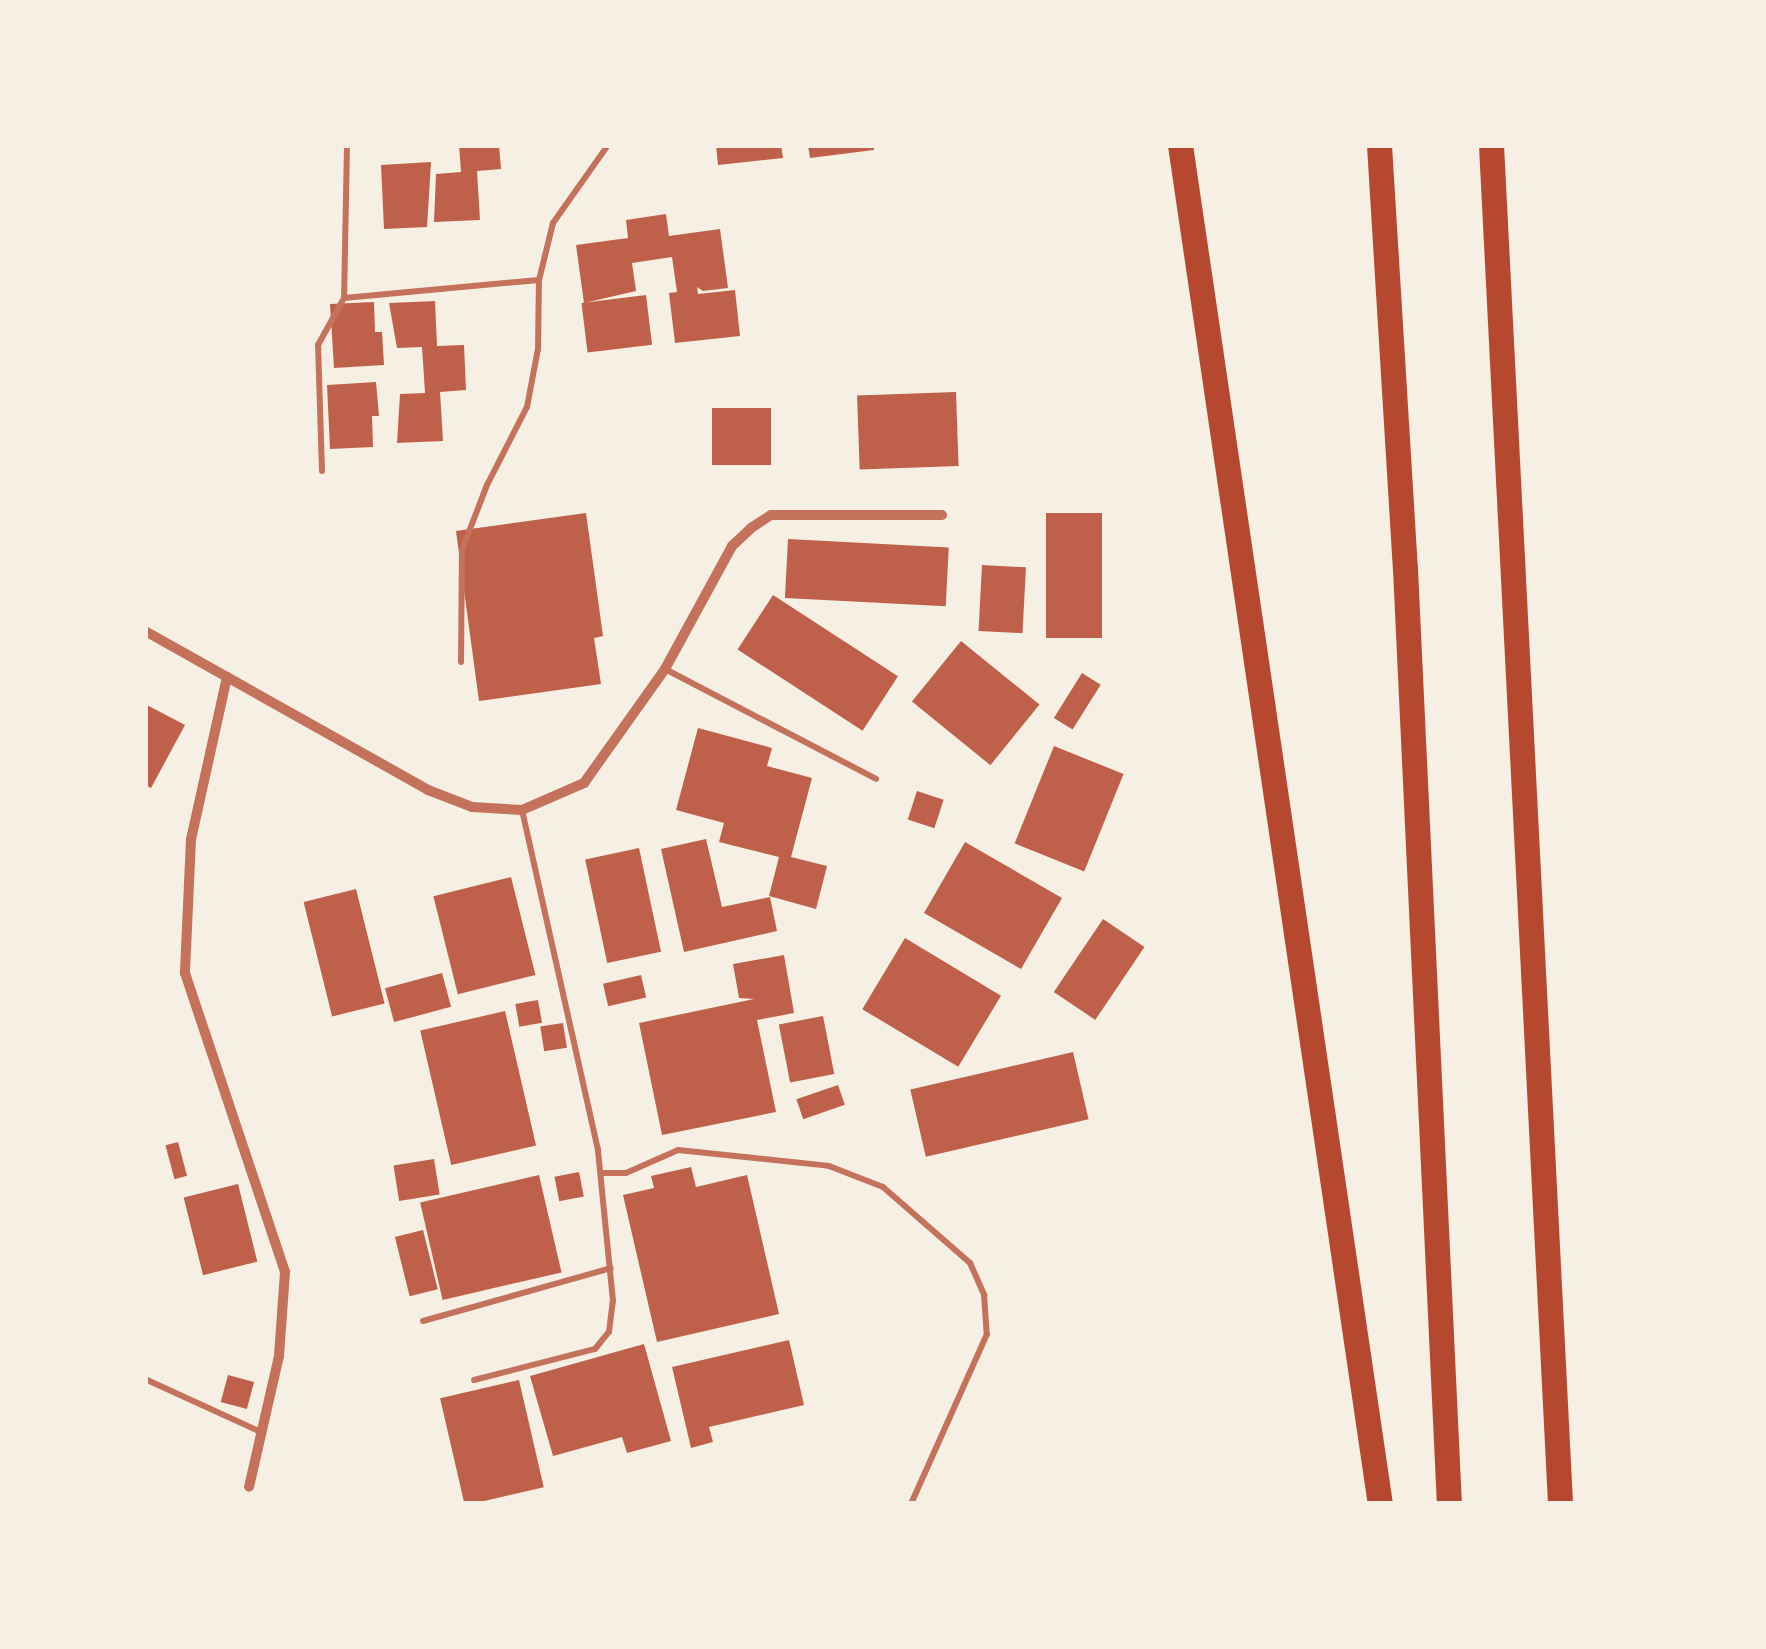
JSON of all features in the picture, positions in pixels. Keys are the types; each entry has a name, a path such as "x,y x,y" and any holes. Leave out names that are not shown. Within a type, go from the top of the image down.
{"highway":[{"path":"1180,145 1380,1504"},
{"path":"1379,145 1405,569 1449,1504"},
{"path":"1491,145 1560,1504"}],"street":[{"path":"145,631 428,790 472,808 522,810 584,783 666,669 732,546 771,515 942,514"},
{"path":"227,677 191,840 185,973 285,1272 279,1356 249,1487"}],"lane":[{"path":"322,471 318,345 344,298 347,145"},
{"path":"461,662 462,550 488,485 527,407 538,349 539,280 552,223 608,145"},
{"path":"344,298 539,280"},
{"path":"666,669 876,779"},
{"path":"474,1380 594,1349 609,1332 611,1268 602,1173 522,810"},
{"path":"602,1173 626,1173 678,1150 829,1166 883,1187 970,1263 984,1295 986,1334 912,1504"},
{"path":"424,1321 611,1268"},
{"path":"145,1378 262,1432"}],"building":[{"path":"459,145 499,145 501,169 477,171 480,220 434,222 436,174 461,172"},
{"path":"716,145 781,145 783,158 718,165"},
{"path":"808,145 874,145 874,150 810,158"},
{"path":"431,162 427,227 384,229 381,165"},
{"path":"666,214 669,236 720,229 728,288 703,291 697,287 698,294 735,290 740,336 675,343 669,293 677,292 672,257 632,263 636,291 584,303 576,245 628,238 626,220"},
{"path":"646,295 652,345 588,353 581,303"},
{"path":"435,301 437,346 464,345 466,390 440,392 443,441 397,443 400,394 425,393 422,347 397,348 389,303"},
{"path":"374,302 375,332 382,332 384,365 334,368 330,304"},
{"path":"376,382 379,416 372,416 373,447 330,449 327,385"},
{"path":"956,392 959,466 860,469 857,395"},
{"path":"712,408 771,408 771,465 712,465"},
{"path":"586,513 603,636 594,638 601,684 479,701 456,531"},
{"path":"1046,513 1102,513 1102,638 1046,638"},
{"path":"788,539 949,547 946,606 785,598"},
{"path":"982,565 1026,567 1022,633 979,631"},
{"path":"773,595 898,676 863,731 738,650"},
{"path":"961,641 1039,705 990,765 912,702"},
{"path":"1082,673 1101,685 1073,730 1054,718"},
{"path":"145,704 185,725 151,788 145,785"},
{"path":"698,728 772,748 767,766 812,778 791,857 827,866 816,909 769,896 779,857 719,842 724,823 676,810"},
{"path":"1054,746 1124,774 1084,871 1015,843"},
{"path":"917,791 944,800 934,828 908,820"},
{"path":"706,839 722,907 770,897 777,931 684,952 661,849"},
{"path":"965,842 1062,898 1021,969 924,913"},
{"path":"639,848 661,952 607,963 585,859"},
{"path":"511,877 535,975 458,994 433,896"},
{"path":"356,889 385,1003 332,1017 304,902"},
{"path":"1103,919 1144,947 1095,1020 1054,992"},
{"path":"905,938 1001,996 958,1067 862,1009"},
{"path":"784,955 794,1013 757,1020 776,1112 662,1135 639,1023 754,999 739,998 733,964"},
{"path":"442,973 451,1007 394,1022 385,988"},
{"path":"641,975 646,997 608,1006 603,984"},
{"path":"538,1000 542,1023 519,1027 515,1004"},
{"path":"505,1011 536,1145 451,1165 420,1031"},
{"path":"823,1016 834,1074 790,1083 779,1025"},
{"path":"563,1023 567,1048 544,1051 540,1027"},
{"path":"1073,1052 1089,1119 926,1157 910,1090"},
{"path":"838,1085 845,1105 803,1119 796,1099"},
{"path":"178,1142 187,1176 175,1179 165,1145"},
{"path":"434,1159 440,1195 399,1201 394,1165"},
{"path":"691,1167 696,1187 747,1175 779,1314 657,1342 623,1195 654,1188 651,1176"},
{"path":"579,1172 584,1197 559,1201 554,1177"},
{"path":"539,1175 561,1272 443,1300 420,1202"},
{"path":"238,1184 257,1262 203,1275 184,1198"},
{"path":"423,1230 438,1289 410,1296 395,1237"},
{"path":"789,1340 804,1405 709,1427 713,1442 691,1448 672,1367"},
{"path":"644,1344 671,1441 627,1453 622,1437 553,1456 530,1376"},
{"path":"228,1375 254,1382 247,1409 221,1402"},
{"path":"519,1380 544,1487 464,1504 440,1398"}]}
